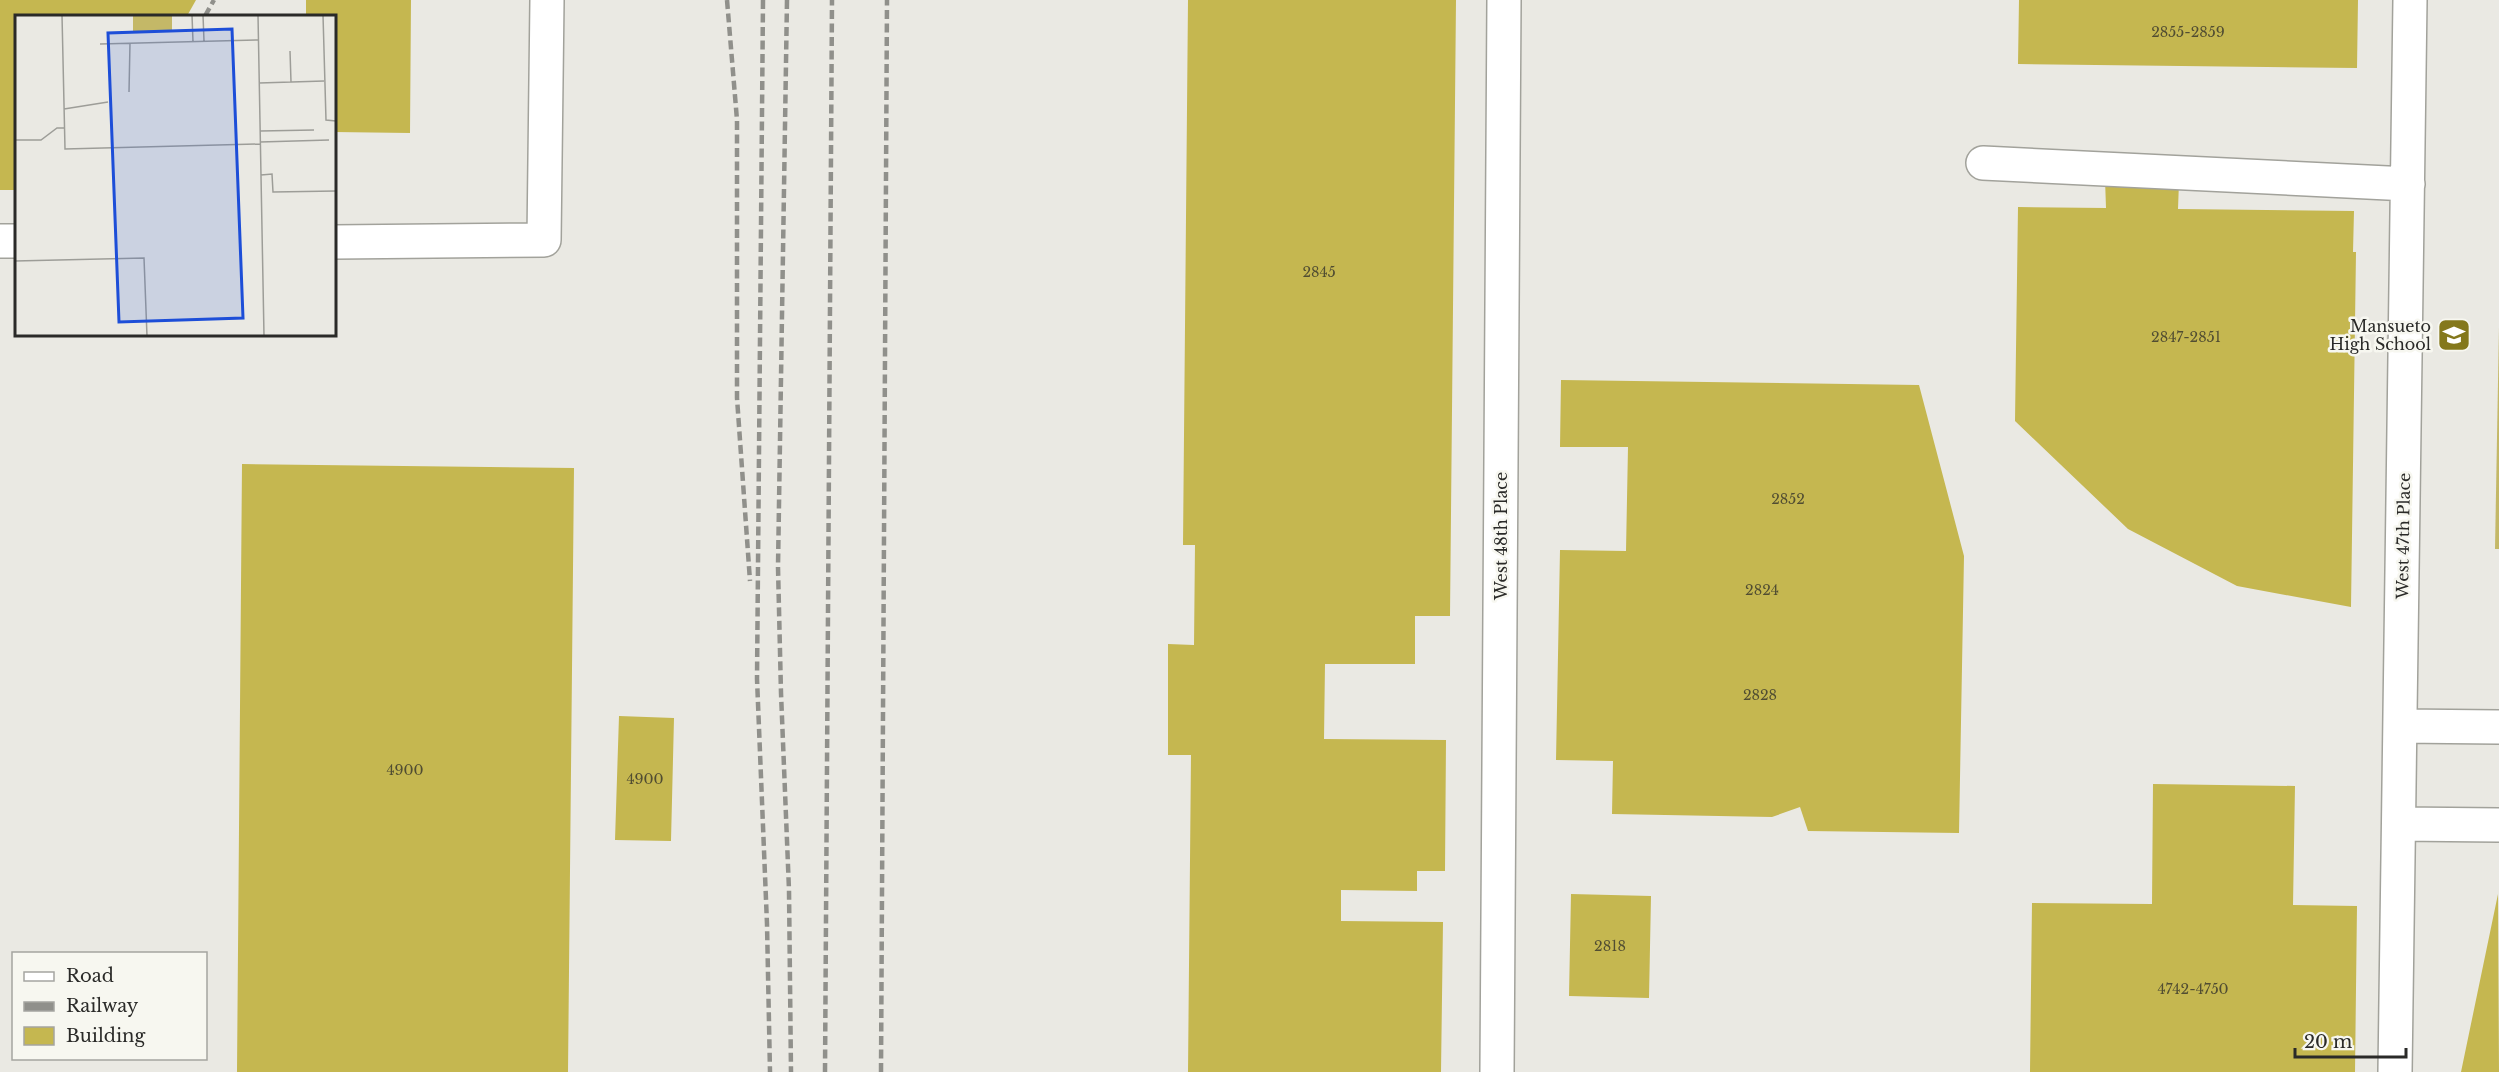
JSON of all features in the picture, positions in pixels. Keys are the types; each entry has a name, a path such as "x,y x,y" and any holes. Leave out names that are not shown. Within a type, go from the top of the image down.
{"street":[{"path":"336,242 544,240 546,0"},
{"name":"West 48th Place","path":"1497,1072 1504,0"},
{"name":"West 47th Place","path":"2395,1072 2410,0"},
{"path":"1983,163 2408,184"},
{"path":"2400,726 2499,727"},
{"path":"2399,824 2499,825"}],"shaded area":[{"path":"2499,327 2499,549 2495,549"}],"building":[{"path":"0,0 196,0 188,15 15,15 15,190 0,190"},
{"path":"306,0 411,0 410,133 336,132 336,15 306,15"},
{"path":"1188,0 1456,0 1450,616 1415,616 1415,664 1325,664 1324,739 1446,740 1445,871 1417,871 1417,891 1341,890 1341,921 1443,922 1441,1072 1188,1072 1191,755 1168,755 1168,644 1194,645 1195,545 1183,545"},
{"path":"2019,0 2358,0 2357,68 2018,64"},
{"path":"2105,179 2179,182 2178,209 2354,211 2353,252 2356,252 2351,607 2237,586 2128,529 2015,421 2018,207 2106,208"},
{"path":"1561,380 1919,385 1964,556 1959,833 1808,831 1800,807 1772,817 1612,814 1613,761 1556,760 1560,550 1626,551 1628,447 1560,447"},
{"path":"242,464 574,468 568,1072 237,1072"},
{"path":"619,716 674,718 671,841 615,840"},
{"path":"2153,784 2295,786 2293,905 2357,906 2355,1072 2030,1072 2032,903 2152,904"},
{"path":"1571,894 1651,896 1649,998 1569,996"},
{"path":"2498,894 2499,1072 2461,1072"}],"railway":[{"path":"206,15 214,0"},
{"path":"727,0 737,120 737,398 750,581"},
{"path":"763,0 757,679 767,924 770,1072"},
{"path":"787,0 778,567 789,890 791,1072"},
{"path":"825,1072 832,0"},
{"path":"881,1072 887,0"}],"place":[{"name":"Mansueto High School","path":"2454,335"}]}
